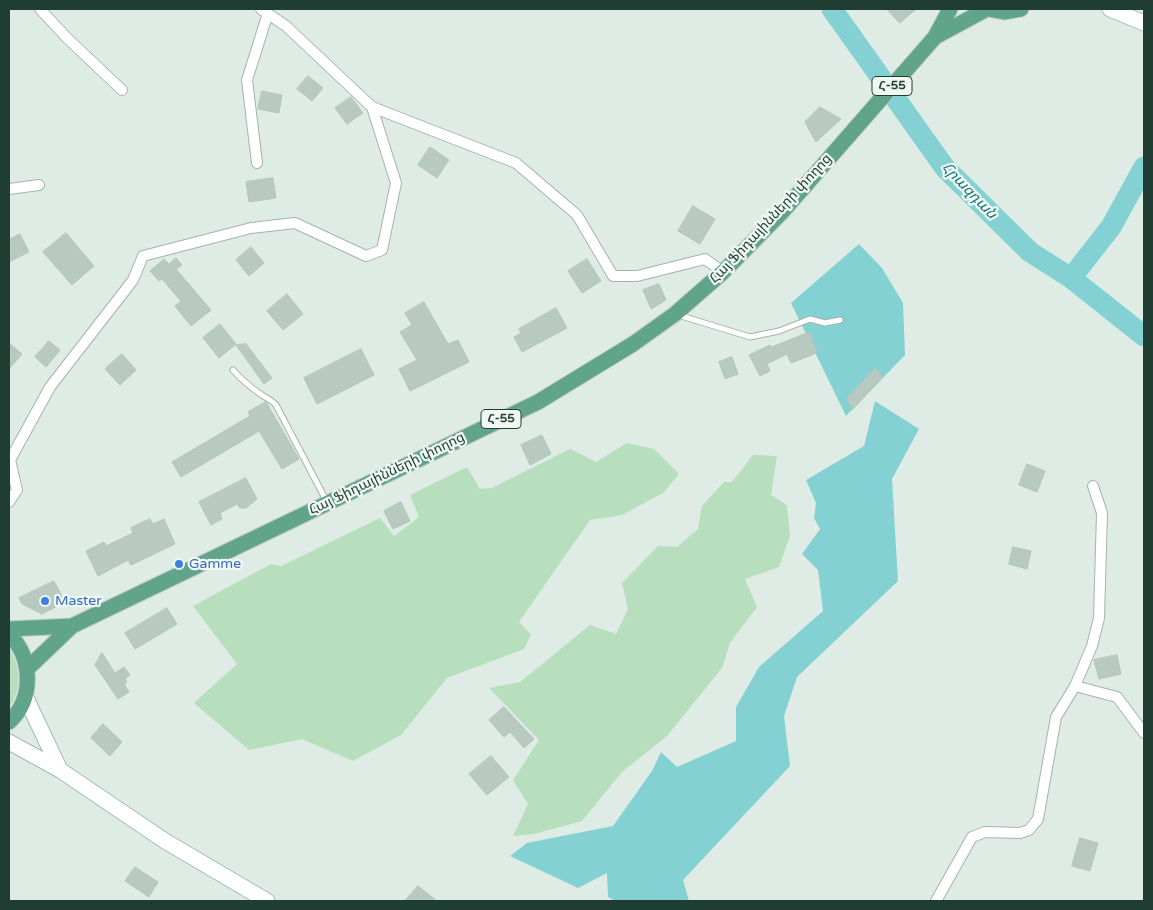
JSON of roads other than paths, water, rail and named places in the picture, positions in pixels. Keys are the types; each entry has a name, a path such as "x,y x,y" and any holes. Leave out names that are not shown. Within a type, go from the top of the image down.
{"main road":[{"name":"Հայ Ֆիդայինների փողոց","path":"28,669 72,626 538,402 633,344 675,314 723,272 783,210 935,37 950,9"},
{"name":"Հայ Ֆիդայինների փողոց","path":"935,37 987,9"},
{"name":"Հ-55","path":"987,9 1004,12 1021,9"},
{"path":"1110,9 1144,23"},
{"name":"Հայ Ֆիդայինների փողոց","path":"9,628 72,626"},
{"path":"9,634 23,654 28,669 25,696 20,708 9,722"},
{"path":"25,696 60,770"},
{"path":"9,742 60,770 165,841 267,901"}],"street":[{"path":"40,9 67,38 122,90"},
{"path":"257,163 247,80 264,11 286,26 372,107 516,163 577,215 613,276 637,276 705,259 723,272"},
{"path":"9,502 17,490 10,460 50,387 133,280 143,256 251,228 295,223 366,256 382,250 396,183 372,107"},
{"path":"9,189 39,185"},
{"path":"936,901 972,838 986,832 1020,833 1029,830 1038,819 1056,717 1075,686 1092,646 1099,618 1102,513 1093,486"},
{"path":"1075,686 1117,698 1144,733"}],"lane":[{"path":"675,314 750,337 779,331 810,319 825,323 840,320"},
{"path":"233,370 242,380 261,395 272,400 276,405 327,502"}],"water":[{"path":"859,244 882,268 903,303 905,355 846,416 791,303"},
{"path":"875,401 919,429 892,479 898,581 797,677 784,716 790,766 683,880 689,901 615,901 608,897 607,873 578,888 510,856 527,843 613,826 652,771 661,752 677,767 736,741 736,707 759,667 823,611 818,570 802,554 820,529 814,518 816,503 806,480 864,446"}],"waterway":[{"name":"Հրազդան","path":"832,9 945,168 1030,252 1071,278 1144,336"},
{"path":"1071,278 1111,227 1144,167"}],"place":[{"name":"Gamme","path":"179,564"},
{"name":"Master","path":"45,601"}]}
